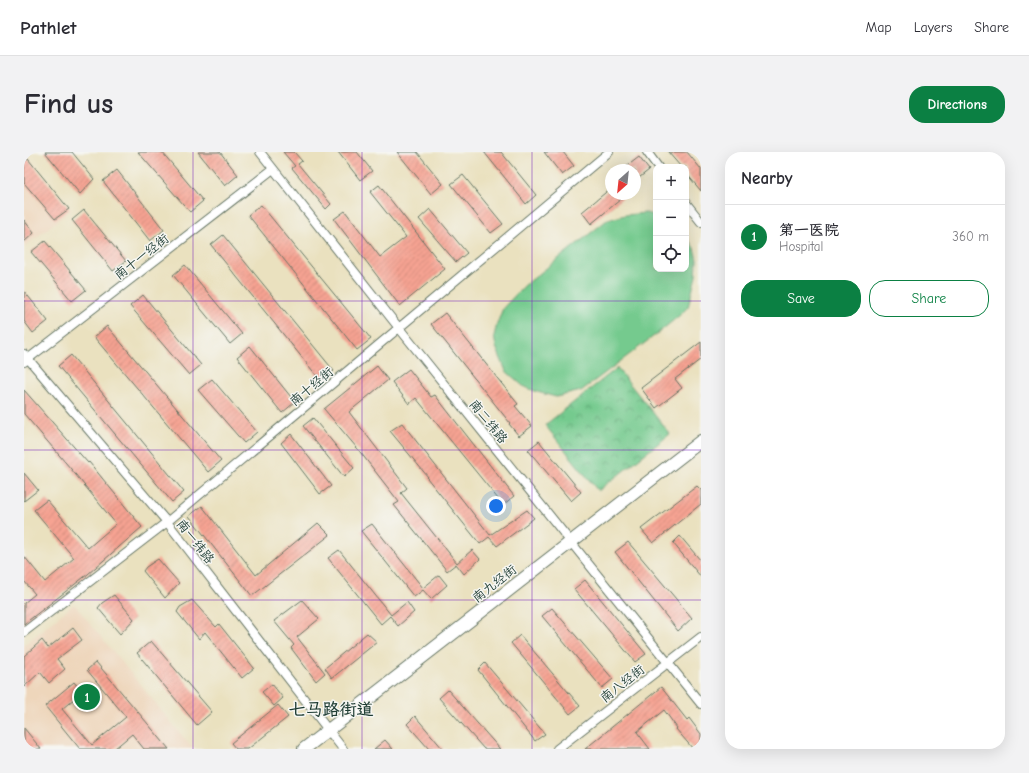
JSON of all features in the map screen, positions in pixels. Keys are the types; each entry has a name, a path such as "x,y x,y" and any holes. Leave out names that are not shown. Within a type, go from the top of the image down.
{"main road":[{"name":"南九经街","path":"304,749 701,441"}],"street":[{"name":"南二纬路","path":"260,152 399,328 701,704"},
{"name":"南十经街","path":"24,632 167,522 609,152"},
{"path":"647,152 656,164"},
{"name":"南十一经街","path":"25,358 273,169"},
{"path":"689,207 701,222"},
{"name":"南一纬路","path":"25,358 167,522 342,749"},
{"name":"南八经街","path":"557,749 701,637"}],"shaded area":[{"path":"24,152 71,210 24,247"},
{"path":"74,604 193,749 24,749 24,645"}],"green space":[{"path":"646,213 653,215 653,272 689,272 689,240 694,248 697,260 696,276 688,307 658,333 581,391 556,397 537,392 523,386 506,371 496,347 494,336 503,308 524,286 607,220 625,215"},
{"path":"617,368 670,434 598,491 545,425"}],"building":[{"path":"45,152 72,152 94,179 80,194"},
{"path":"138,152 162,152 203,201 190,212"},
{"path":"198,152 220,152 238,175 225,186"},
{"path":"283,152 294,152 302,161 298,164 331,204 326,209 292,168 295,166"},
{"path":"338,152 357,152 372,171 360,180"},
{"path":"397,152 417,152 443,184 431,194"},
{"path":"484,152 501,152 536,195 526,204"},
{"path":"544,152 563,152 574,166 562,175"},
{"path":"668,152 687,152 701,169 701,191 689,177 689,164 678,164"},
{"path":"639,157 649,170 641,176 641,164 630,164"},
{"path":"28,159 69,209 55,219 24,183 24,162"},
{"path":"117,170 164,230 150,241 103,181"},
{"path":"463,175 503,224 491,233 451,184"},
{"path":"379,185 445,269 400,306 334,219 345,211 380,257 406,237 370,192"},
{"path":"605,193 605,200 620,200 591,224 582,212"},
{"path":"261,205 371,339 357,350 248,215"},
{"path":"430,209 467,253 456,262 419,219"},
{"path":"84,210 126,261 113,271 72,220"},
{"path":"24,220 34,233 24,242"},
{"path":"223,235 334,371 321,381 211,245"},
{"path":"45,241 86,290 72,301 31,252"},
{"path":"185,265 242,334 230,344 173,275"},
{"path":"24,291 48,321 33,333 24,321"},
{"path":"143,295 201,365 189,375 130,306"},
{"path":"445,313 518,404 515,406 532,426 519,436 431,324"},
{"path":"107,326 221,461 208,472 94,337"},
{"path":"701,342 701,359 675,379 682,388 656,408 641,388"},
{"path":"250,346 295,402 282,413 237,357"},
{"path":"71,355 184,492 172,502 58,366"},
{"path":"377,366 388,380 349,412 407,488 401,493 457,563 472,550 480,559 464,574 456,564 447,571 394,505 399,502 357,448 324,409"},
{"path":"409,369 431,397 435,395 514,496 503,505 416,398 409,404 392,382"},
{"path":"212,379 257,432 244,443 198,390"},
{"path":"24,390 88,463 89,462 142,527 88,574 24,624 24,603 35,594 24,581 24,556 45,582 74,558 34,510 47,500 88,548 116,524 24,414"},
{"path":"313,418 354,468 344,477 303,426"},
{"path":"402,423 490,535 527,510 534,518 497,546 489,537 480,544 390,431"},
{"path":"291,434 331,486 320,494 281,443"},
{"path":"539,441 581,492 571,501 528,450"},
{"path":"24,473 38,490 24,501"},
{"path":"697,486 701,490 701,504 653,543 641,529"},
{"path":"202,506 256,575 318,523 330,535 252,596 189,516"},
{"path":"372,524 423,588 439,575 447,585 431,599 423,590 414,597 361,531"},
{"path":"680,536 701,561 701,577 673,543"},
{"path":"628,542 692,618 678,631 615,552"},
{"path":"339,550 391,615 407,602 414,612 398,626 390,616 381,624 328,558"},
{"path":"158,559 179,583 165,598 143,571 146,567"},
{"path":"585,580 646,654 635,662 574,589"},
{"path":"114,595 134,619 120,634 98,608 102,603"},
{"path":"192,600 216,627 219,624 254,668 242,678 205,632 199,639 177,612 180,607"},
{"path":"302,600 319,619 297,637 325,673 316,681 291,648 294,645 274,621"},
{"path":"552,608 613,679 602,688 542,616"},
{"path":"73,628 82,640 57,659 65,669 49,683 40,672 24,687 24,656 42,640 48,648"},
{"path":"367,633 377,642 332,678 325,668"},
{"path":"520,635 580,706 570,714 511,643"},
{"path":"151,641 212,712 197,725 137,653"},
{"path":"96,662 169,749 144,749 132,734 114,749 80,749 45,706 74,682 82,692 62,709 92,745 126,717 87,670"},
{"path":"485,663 545,734 535,741 478,670"},
{"path":"272,684 283,698 274,706 262,692"},
{"path":"661,687 687,720 689,718 701,734 701,749 693,749 676,729 677,728 664,710 637,732 650,749 585,749"},
{"path":"448,690 500,749 484,749 439,698"},
{"path":"278,705 288,717 248,749 236,749 231,743"},
{"path":"415,716 443,749 429,749 407,724"},
{"path":"24,728 41,749 24,749"},
{"path":"385,740 393,749 374,749"}],"place":[{"name":"第一医院","path":"87,697"}],"district":[{"name":"七马路街道","path":"331,709"}]}
